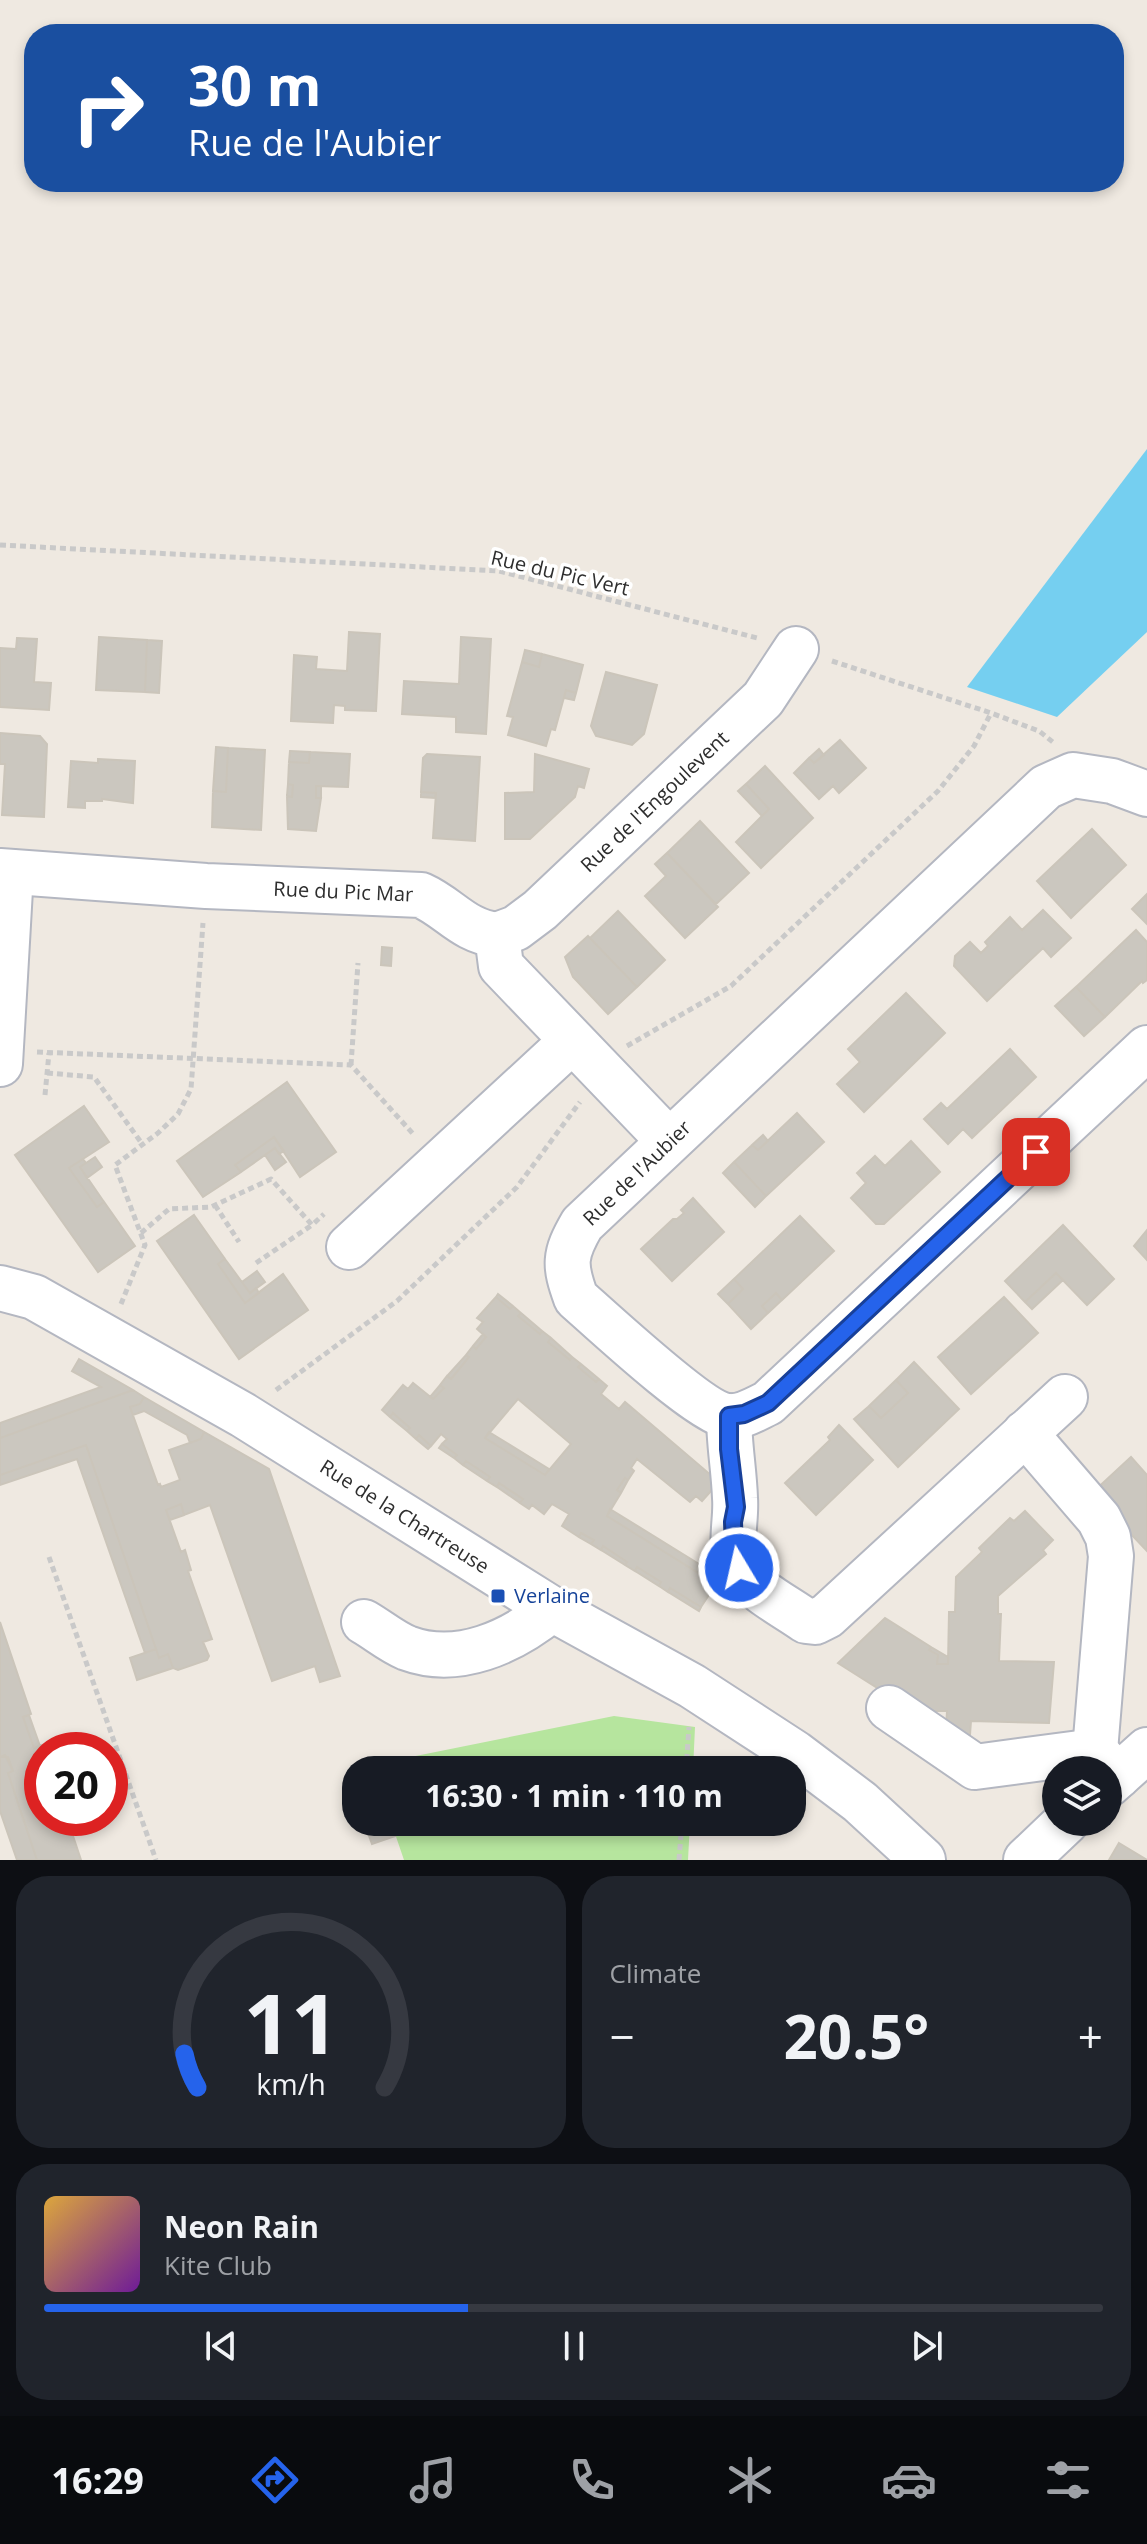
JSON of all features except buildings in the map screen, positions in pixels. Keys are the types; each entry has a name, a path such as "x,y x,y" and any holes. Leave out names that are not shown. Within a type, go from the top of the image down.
{"street":[{"name":"Rue de l'Engoulevent","path":"497,935 516,928 540,910 763,699 796,649"},
{"path":"1073,775 1112,781 1147,794"},
{"name":"Rue de l'Aubier","path":"729,1416 717,1413 694,1398 576,1298 567,1275 569,1247 582,1224 1046,787 1073,775"},
{"path":"0,1064 6,871"},
{"name":"Rue du Pic Mar","path":"6,871 206,886 421,895 439,903 479,933 497,935"},
{"path":"497,935 501,966 669,1141"},
{"path":"349,1247 426,1147 572,1041"},
{"path":"1065,1397 827,1616 815,1622 806,1621 749,1580 739,1568 734,1547 736,1507 729,1449 729,1416 744,1414 768,1403 1147,1048"},
{"name":"Rue de la Chartreuse","path":"11,1293 103,1338 243,1415 552,1609 692,1686 795,1753 860,1802 923,1860"},
{"path":"1025,1433 1099,1519 1108,1537 1117,1756"},
{"path":"364,1622 406,1648 433,1654 460,1654 502,1643 552,1609"},
{"path":"889,1708 975,1767 1042,1767"},
{"path":"1026,1860 1051,1836"}],"path":[{"name":"Rue du Pic Vert","path":"0,545 499,571 796,649 1039,731 1065,757 1073,775"},
{"path":"103,1338 145,1245 115,1165 178,1114 191,1089 206,886"},
{"path":"351,1065 358,963"},
{"path":"1,1050 351,1065 426,1147"},
{"path":"45,1095 49,1053"},
{"path":"47,1073 94,1077 143,1145"},
{"path":"401,1143 426,1147"},
{"path":"141,1233 169,1209 215,1205 271,1179 312,1225"},
{"path":"215,1205 239,1242"},
{"path":"256,1263 312,1225 332,1206"},
{"path":"49,1557 156,1860"},
{"path":"679,1860 681,1836"}],"green space":[{"path":"614,1716 695,1727 694,1756 416,1756"},
{"path":"396,1836 689,1836 688,1860 404,1860"}],"water":[{"path":"1147,449 1147,632 1057,717 967,687"}],"place":[{"name":"Verlaine","path":"498,1596"}],"route":[{"path":"739,1568 734,1547 736,1507 729,1449 729,1416 744,1414 768,1403 1036,1152"}]}
